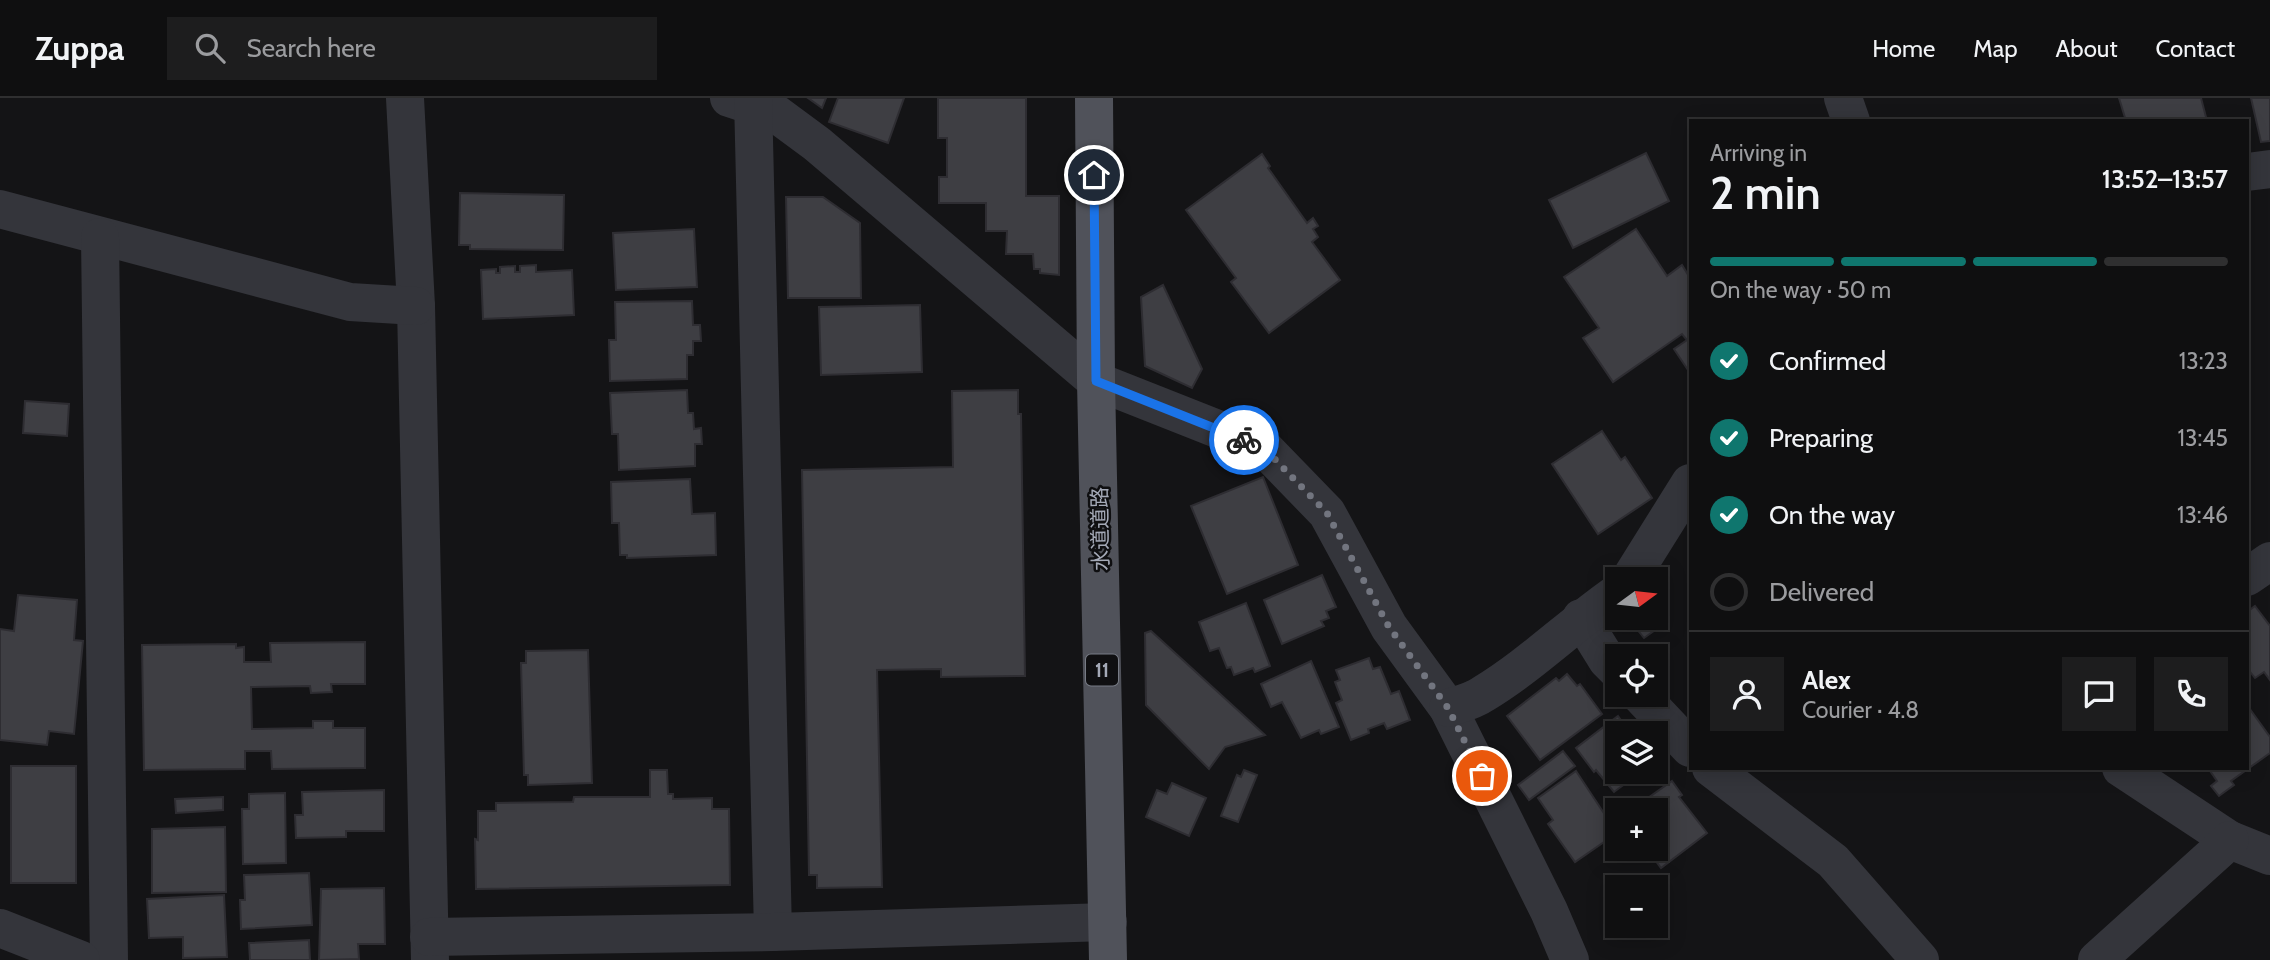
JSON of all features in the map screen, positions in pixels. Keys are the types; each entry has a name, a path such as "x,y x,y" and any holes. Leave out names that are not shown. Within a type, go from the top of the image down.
{"main road":[{"name":"水道道路","path":"1094,98 1096,381 1108,960"}],"street":[{"path":"405,98 416,306 430,948 773,932 1108,922"},
{"path":"1843,98 1851,119"},
{"path":"773,932 745,100 775,113 817,144 1096,381 1263,447 1327,513 1389,627 1448,708 1549,911 1570,960"},
{"path":"2249,172 2270,169"},
{"path":"0,209 350,302 416,306"},
{"path":"100,236 109,960"},
{"path":"1638,567 1689,485"},
{"path":"2249,576 2270,561"},
{"path":"1448,708 1482,696 1605,601"},
{"path":"1581,618 1605,657"},
{"path":"1651,707 1689,747"},
{"path":"1714,770 1833,861 1920,960"},
{"path":"2124,770 2230,841 2270,856"},
{"path":"2097,960 2230,841"},
{"path":"0,928 81,960"}],"building":[{"path":"808,98 826,98 822,108"},
{"path":"838,98 904,98 888,143 829,122"},
{"path":"938,98 1026,98 1026,196 1059,196 1059,275 1040,273 1040,269 1034,269 1033,254 1006,254 1007,231 986,231 986,203 939,203 939,177 947,177 947,138 938,138"},
{"path":"2119,98 2201,98 2206,119 2125,119"},
{"path":"2251,98 2270,98 2270,141 2261,142"},
{"path":"1646,153 1669,201 1573,248 1549,200"},
{"path":"1262,154 1270,166 1268,168 1307,223 1313,218 1318,226 1313,229 1318,237 1312,242 1340,280 1269,333 1231,282 1236,278 1186,210"},
{"path":"460,193 564,195 563,250 470,249 470,245 459,245"},
{"path":"786,197 823,197 860,223 861,298 788,298"},
{"path":"694,229 697,287 616,290 613,233"},
{"path":"1636,229 1667,276 1682,265 1689,276 1689,372 1674,349 1687,340 1682,334 1613,382 1583,338 1599,328 1564,277"},
{"path":"536,265 536,272 572,270 574,315 483,319 481,270 496,269 496,273 500,273 500,267 515,266 515,272 520,272 520,266"},
{"path":"1163,285 1202,369 1192,388 1145,366 1141,297"},
{"path":"692,301 693,325 700,325 701,341 693,341 693,355 687,355 687,379 610,381 609,340 616,340 615,302"},
{"path":"920,305 922,372 821,375 819,307"},
{"path":"687,390 688,413 693,413 694,429 701,428 702,444 695,444 695,466 619,470 618,434 612,434 610,393"},
{"path":"1018,390 1018,414 1021,414 1025,676 941,677 941,669 877,670 882,887 817,888 817,875 809,875 802,470 953,467 952,391"},
{"path":"25,401 69,404 67,436 23,433"},
{"path":"1602,431 1621,460 1625,457 1652,498 1598,534 1552,464"},
{"path":"1263,477 1298,565 1227,594 1191,506"},
{"path":"690,479 692,514 715,513 716,555 627,558 627,555 620,555 619,523 612,523 611,482"},
{"path":"1322,575 1336,607 1326,611 1329,618 1321,621 1324,626 1282,644 1264,600"},
{"path":"18,595 77,600 74,640 83,641 74,734 49,731 47,745 0,740 0,629 14,631"},
{"path":"1246,603 1270,666 1255,672 1253,668 1234,675 1231,667 1227,668 1219,648 1210,651 1199,622"},
{"path":"2255,606 2270,626 2270,680 2264,672 2255,678 2249,670 2249,610"},
{"path":"1638,630 1655,630 1644,638"},
{"path":"1151,631 1265,735 1225,747 1209,769 1146,705 1145,633"},
{"path":"365,642 365,684 331,684 332,692 311,693 310,686 251,687 252,729 313,728 313,721 333,721 333,728 365,728 365,768 272,769 271,751 245,751 245,769 144,770 142,645 236,644 236,648 244,647 244,662 271,662 270,643"},
{"path":"588,650 592,783 528,785 528,775 524,775 521,663 526,663 526,651"},
{"path":"1369,658 1373,669 1380,667 1391,694 1399,691 1410,720 1387,729 1384,723 1351,740 1336,703 1342,700 1335,682 1340,680 1336,670"},
{"path":"1311,661 1339,727 1321,734 1319,730 1301,738 1282,702 1271,707 1261,684"},
{"path":"1567,674 1577,686 1580,684 1602,714 1540,760 1507,716 1556,678 1559,681"},
{"path":"2249,708 2270,737 2270,753 2249,768"},
{"path":"1605,726 1605,781 1596,770 1594,772 1576,748"},
{"path":"1563,751 1575,766 1529,800 1518,785"},
{"path":"11,766 76,766 76,883 11,883"},
{"path":"650,770 667,770 668,794 673,794 673,799 712,798 712,809 729,809 730,885 476,889 475,839 478,840 478,811 496,811 496,803 573,802 574,797 650,797"},
{"path":"1244,770 1257,775 1238,822 1221,816 1237,775 1241,777"},
{"path":"2209,770 2246,770 2231,781 2234,785 2219,796 2211,786 2217,781"},
{"path":"1576,771 1605,815 1605,841 1575,862 1548,824 1553,820 1538,798"},
{"path":"1672,781 1682,795 1679,797 1707,833 1661,868 1656,861 1668,861 1668,798 1648,798"},
{"path":"1172,783 1206,798 1189,836 1146,817 1157,790 1167,794"},
{"path":"1607,784 1625,784 1614,792"},
{"path":"384,790 384,831 346,831 346,837 296,838 295,815 303,815 302,792"},
{"path":"285,793 286,863 243,864 242,809 249,809 249,794"},
{"path":"223,797 223,810 176,813 175,799"},
{"path":"225,827 226,892 152,893 152,829"},
{"path":"309,873 312,925 241,929 240,900 245,900 244,875"},
{"path":"384,888 385,944 358,944 359,959 319,960 321,889"},
{"path":"224,895 227,957 183,958 183,937 149,938 147,899"},
{"path":"309,940 310,960 250,960 249,943"}],"way so far":[{"path":"1244,440 1263,447 1327,513 1389,627 1448,708 1482,776"}],"route":[{"path":"1094,175 1096,381 1244,440"}]}
